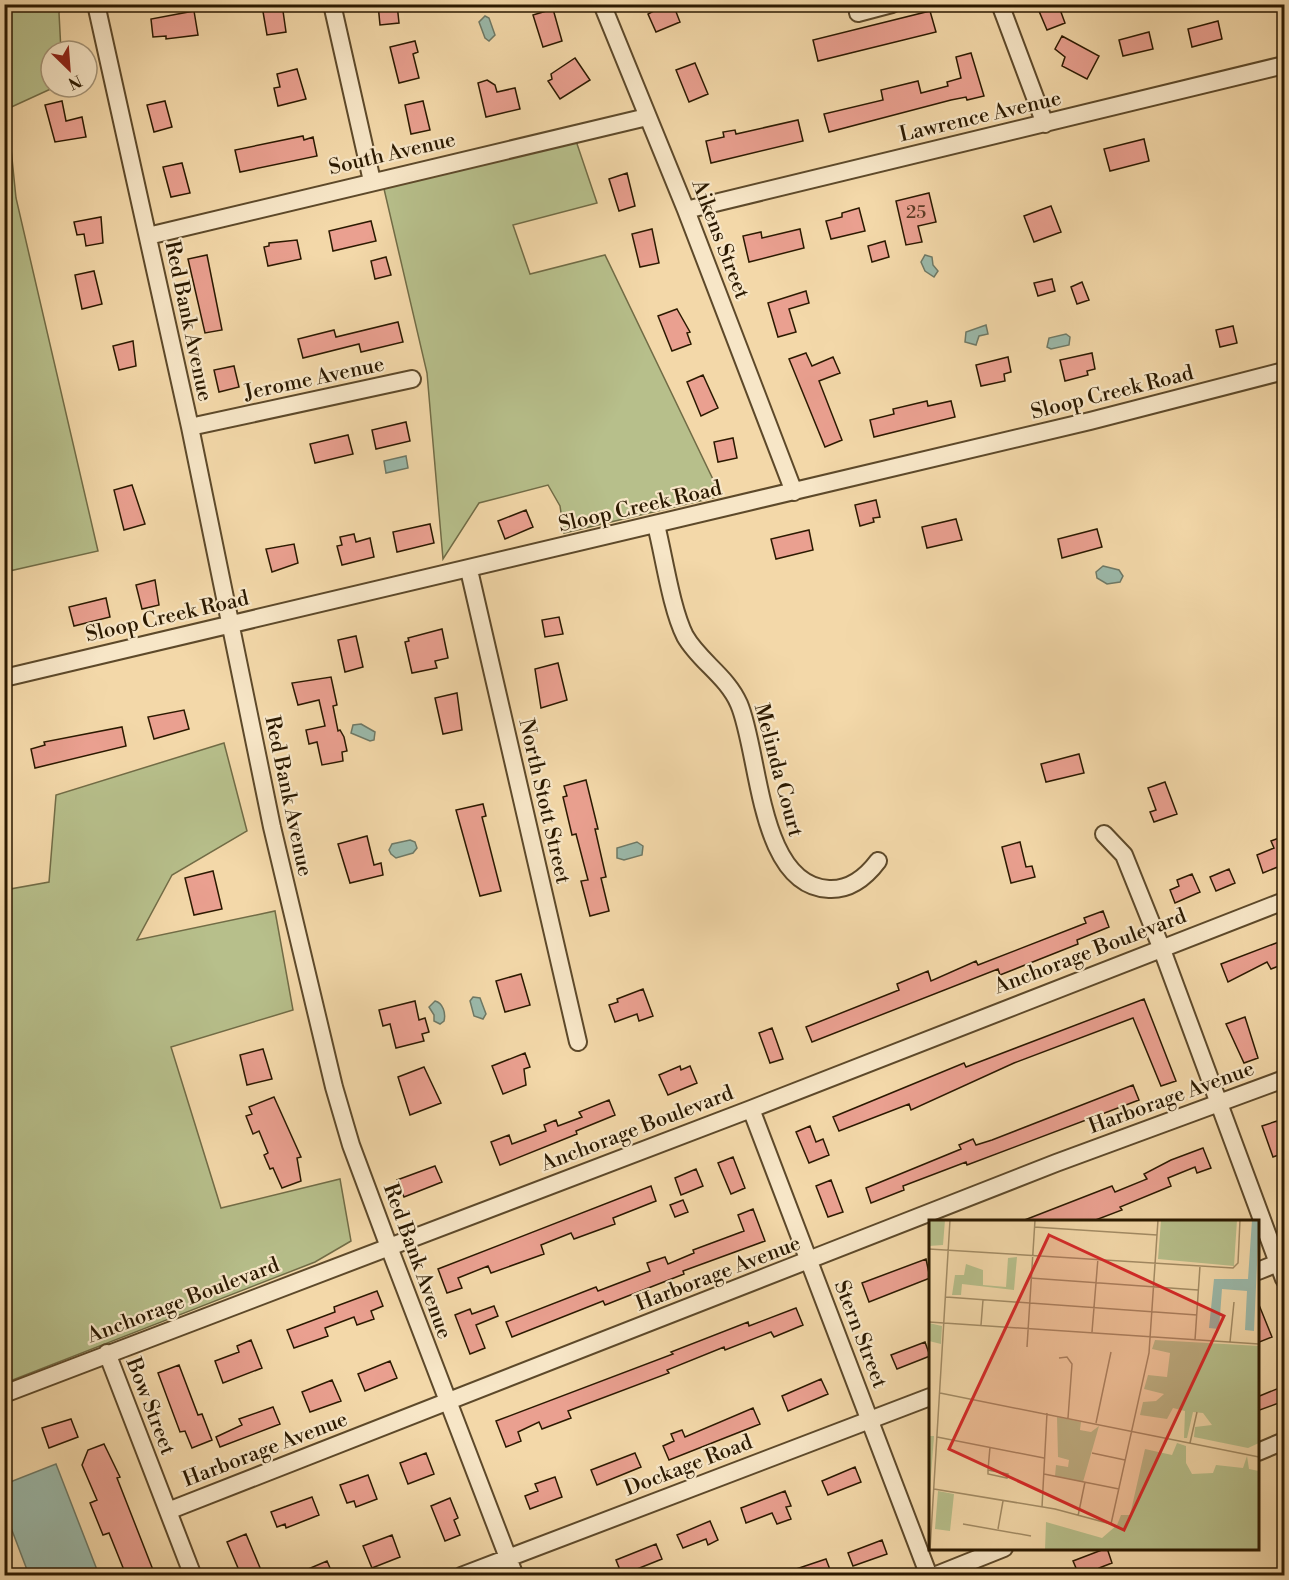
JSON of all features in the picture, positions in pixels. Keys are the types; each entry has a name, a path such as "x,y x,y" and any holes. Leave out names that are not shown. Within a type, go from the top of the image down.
{"street":[{"name":"Red Bank Avenue","path":"96,4 190,427 272,827 334,1086 351,1145 447,1403 515,1575"},
{"path":"332,4 372,181"},
{"name":"Aikens Street","path":"602,4 686,210 794,492"},
{"path":"857,4 858,13 892,4"},
{"path":"1000,4 1045,124"},
{"name":"Lawrence Avenue","path":"686,210 1284,65"},
{"name":"South Avenue","path":"148,236 647,117"},
{"name":"Sloop Creek Road","path":"4,678 469,570 1079,424 1284,371"},
{"name":"Jerome Avenue","path":"190,427 412,379"},
{"name":"Melinda Court","path":"656,525 685,635 727,683 739,705 774,840 784,863 800,880 820,888 831,889 843,887 863,878 878,861"},
{"name":"North Stott Street","path":"469,570 578,1042"},
{"path":"1104,834 1124,855 1161,947 1281,1271 1259,1271"},
{"name":"Anchorage Boulevard","path":"4,1394 751,1109 1161,947 1284,901"},
{"name":"Harborage Avenue","path":"168,1510 808,1262 1056,1163 1219,1105 1284,1079"},
{"name":"Stern Street","path":"751,1109 929,1575"},
{"name":"Bow Street","path":"107,1353 193,1575"},
{"name":"Dockage Road","path":"461,1575 929,1397"},
{"path":"1259,1451 1284,1441"},
{"path":"934,1575 999,1550"}],"green space":[{"path":"4,5 63,5 59,13 60,39 39,39 39,94 7,109 16,198 98,551 5,572"},
{"path":"573,132 597,203 513,225 530,274 605,255 721,496 564,533 560,506 548,485 479,503 443,559 427,373 381,176"},
{"path":"224,743 247,831 172,875 137,940 275,911 293,1010 171,1047 221,1208 340,1179 351,1241 315,1262 5,1383 5,890 49,882 56,795"}],"shaded area":[{"path":"485,16 489,18 495,35 489,41 485,38 479,22"},
{"path":"925,255 932,257 933,265 938,271 934,277 925,271 921,262"},
{"path":"986,325 988,334 979,336 976,345 965,342 966,332"},
{"path":"1066,334 1070,337 1069,345 1051,349 1047,347 1049,338"},
{"path":"406,456 408,468 386,473 384,461"},
{"path":"1103,566 1119,570 1123,576 1120,582 1107,584 1097,578 1096,572"},
{"path":"361,724 375,732 374,740 370,741 351,733 353,725"},
{"path":"410,840 415,842 417,848 413,853 396,858 391,854 389,850 392,844"},
{"path":"637,842 643,846 642,855 624,860 617,858 617,848"},
{"path":"473,997 480,998 486,1014 483,1019 474,1016 470,1001"},
{"path":"435,1001 442,1006 444,1012 444,1021 440,1024 434,1021 434,1015 429,1007"},
{"path":"56,1464 99,1575 29,1575 5,1512 5,1484"}],"building":[{"path":"282,4 286,32 267,35 262,6"},
{"path":"378,4 397,4 399,23 380,25"},
{"path":"651,4 673,4 680,22 656,32 648,14 654,11"},
{"path":"1036,4 1058,4 1065,23 1047,30"},
{"path":"553,9 562,41 543,47 533,15"},
{"path":"194,11 198,35 166,39 166,36 153,37 151,19"},
{"path":"930,11 936,32 818,61 813,40"},
{"path":"1218,21 1222,39 1192,47 1188,29"},
{"path":"1149,32 1153,49 1123,56 1119,40"},
{"path":"1062,36 1099,56 1087,79 1062,66 1065,57 1055,49"},
{"path":"415,41 418,52 413,54 419,78 399,83 390,47"},
{"path":"971,53 984,96 967,100 966,97 951,100 829,132 824,114 883,100 881,90 918,81 921,93 948,86 947,82 961,78 956,57"},
{"path":"575,58 590,80 560,99 548,81 552,79 551,74"},
{"path":"695,63 708,94 689,102 676,70"},
{"path":"297,69 306,99 278,106 274,88 280,87 277,74"},
{"path":"487,80 495,85 497,92 515,88 520,109 486,117 478,83"},
{"path":"62,101 66,121 82,117 86,137 55,142 45,105"},
{"path":"165,101 172,127 154,132 147,105"},
{"path":"423,101 430,130 411,134 405,105"},
{"path":"798,120 803,141 711,163 706,141 724,137 723,132 735,130 736,134"},
{"path":"303,136 304,140 313,137 317,156 240,172 235,150"},
{"path":"1144,139 1149,161 1110,171 1104,149"},
{"path":"182,163 190,193 171,197 163,167"},
{"path":"627,173 635,206 619,211 609,179"},
{"path":"929,193 936,222 918,226 922,242 906,245 896,201"},
{"path":"1051,206 1061,232 1034,242 1024,216"},
{"path":"859,208 865,231 831,239 826,221 842,217 842,213"},
{"path":"101,217 103,243 86,246 84,234 77,235 74,222"},
{"path":"371,221 376,241 333,251 329,231"},
{"path":"652,229 659,263 640,267 632,234"},
{"path":"800,229 804,248 749,262 743,236 761,232 762,238"},
{"path":"297,240 301,259 268,266 264,247 269,246 269,243"},
{"path":"885,241 889,257 872,262 868,246"},
{"path":"207,255 222,330 205,333 188,259"},
{"path":"386,257 391,275 375,279 371,261"},
{"path":"94,271 102,304 82,309 75,275"},
{"path":"1052,279 1055,291 1038,296 1034,283"},
{"path":"1082,282 1089,300 1077,304 1071,287"},
{"path":"806,291 809,303 789,309 796,332 778,337 768,303"},
{"path":"677,309 690,332 687,333 691,344 672,351 658,316"},
{"path":"398,322 403,342 361,352 359,344 303,358 298,339 334,330 336,337"},
{"path":"1233,326 1237,343 1220,347 1216,330"},
{"path":"133,341 136,366 119,370 113,346"},
{"path":"806,353 812,366 833,357 840,373 819,381 842,440 825,447 789,359"},
{"path":"1092,353 1095,369 1087,371 1088,375 1065,381 1060,360"},
{"path":"1008,357 1011,372 1004,374 1005,381 981,386 976,365"},
{"path":"234,366 239,387 219,392 214,370"},
{"path":"703,375 718,408 701,416 687,382"},
{"path":"927,401 928,406 951,401 955,417 874,437 870,420 894,414 893,409"},
{"path":"406,422 410,441 376,449 372,430"},
{"path":"348,435 353,454 315,463 310,444"},
{"path":"733,438 737,458 718,462 714,442"},
{"path":"132,485 145,524 124,530 114,490"},
{"path":"876,500 880,517 873,518 874,522 860,526 855,505"},
{"path":"526,510 533,527 505,539 498,521"},
{"path":"956,519 962,540 927,548 922,527"},
{"path":"430,524 434,543 397,552 393,532"},
{"path":"1097,529 1102,547 1062,558 1058,539"},
{"path":"809,530 813,550 776,559 771,539"},
{"path":"354,534 356,542 370,538 374,557 342,565 337,546 342,545 340,537"},
{"path":"294,544 298,563 272,572 266,549"},
{"path":"155,580 159,605 142,609 136,585"},
{"path":"106,598 110,617 74,626 69,607"},
{"path":"559,617 563,634 545,637 542,620"},
{"path":"442,629 448,658 435,661 437,668 412,673 405,642 409,641 408,638"},
{"path":"356,636 363,667 345,672 338,640"},
{"path":"558,663 567,700 541,708 535,669"},
{"path":"331,677 337,705 333,706 338,731 340,730 344,737 347,751 342,752 343,761 322,765 317,742 309,744 306,730 325,726 319,700 298,705 292,683"},
{"path":"457,693 462,730 443,734 435,698"},
{"path":"184,710 189,729 154,739 148,717"},
{"path":"122,727 126,746 35,768 31,749 45,745 44,742"},
{"path":"1079,754 1084,773 1046,782 1041,764"},
{"path":"586,780 598,829 595,829 606,877 601,878 609,911 590,916 581,881 588,880 576,834 572,835 563,797 567,796 564,786"},
{"path":"1165,782 1177,814 1154,822 1150,812 1156,810 1148,788"},
{"path":"483,804 486,816 482,817 501,891 480,896 456,810"},
{"path":"367,836 374,865 381,863 383,875 350,883 338,844"},
{"path":"1284,836 1284,874 1280,866 1263,873 1257,855 1274,848 1271,841"},
{"path":"1020,842 1026,867 1032,866 1035,877 1011,883 1002,847"},
{"path":"1229,869 1235,883 1216,891 1210,877"},
{"path":"213,871 222,909 194,915 185,878"},
{"path":"1192,874 1200,892 1175,903 1170,890 1179,886 1177,880"},
{"path":"1103,911 1109,927 1077,940 1078,944 1000,975 998,969 812,1042 806,1027 899,990 897,984 928,971 931,981 976,961 978,965 1086,923 1084,918"},
{"path":"1284,940 1284,964 1271,969 1267,962 1228,982 1221,964"},
{"path":"521,974 530,1005 505,1012 496,981"},
{"path":"643,989 653,1016 639,1021 637,1014 615,1022 609,1005 618,1002 617,999"},
{"path":"1144,999 1176,1081 1161,1086 1133,1018 1014,1063 911,1110 909,1104 839,1131 833,1117 964,1063 966,1067"},
{"path":"415,1001 419,1020 425,1018 429,1032 422,1034 424,1041 396,1048 390,1024 383,1026 379,1010"},
{"path":"1245,1017 1258,1058 1244,1063 1226,1024"},
{"path":"772,1028 783,1059 770,1063 759,1033"},
{"path":"263,1049 272,1079 247,1085 240,1055"},
{"path":"525,1053 530,1067 524,1069 526,1085 503,1094 492,1066"},
{"path":"680,1066 681,1070 690,1066 697,1083 668,1095 659,1075"},
{"path":"424,1067 441,1103 410,1115 398,1077"},
{"path":"1133,1085 1139,1100 967,1165 966,1162 903,1186 904,1190 871,1203 866,1188 961,1149 959,1145 973,1139 976,1145 992,1140"},
{"path":"274,1097 301,1157 297,1158 301,1181 282,1188 264,1155 268,1153 259,1131 253,1134 246,1116 252,1114 249,1107"},
{"path":"609,1100 615,1115 576,1131 577,1134 500,1165 491,1142 509,1135 512,1144 546,1131 544,1125 556,1120 558,1126 582,1117 579,1112"},
{"path":"1277,1121 1284,1142 1284,1153 1273,1157 1262,1126"},
{"path":"810,1126 816,1142 823,1139 829,1155 809,1163 796,1132"},
{"path":"1203,1148 1211,1168 1197,1173 1195,1167 1168,1178 1171,1186 1120,1207 1122,1210 1096,1220 1025,1220 1112,1186 1115,1192 1147,1179 1144,1174 1171,1160"},
{"path":"733,1157 745,1188 731,1194 718,1163"},
{"path":"435,1166 442,1182 404,1197 397,1180"},
{"path":"696,1169 703,1186 681,1195 675,1178"},
{"path":"831,1180 843,1212 828,1217 816,1186"},
{"path":"651,1186 656,1201 613,1218 615,1224 574,1239 571,1233 541,1245 544,1254 491,1273 488,1266 458,1278 462,1288 447,1293 438,1269"},
{"path":"683,1200 688,1212 675,1217 670,1205"},
{"path":"753,1209 765,1241 683,1271 684,1274 605,1305 603,1301 512,1337 506,1322 596,1287 598,1291 650,1271 647,1263 665,1257 668,1264 694,1253 693,1250 744,1231 738,1215"},
{"path":"926,1259 929,1278 869,1302 862,1283"},
{"path":"377,1291 383,1306 371,1311 374,1319 357,1325 354,1317 325,1328 328,1336 294,1348 287,1330 335,1312 334,1307"},
{"path":"1259,1305 1272,1337 1259,1342"},
{"path":"494,1306 498,1316 476,1325 485,1348 470,1354 455,1315 470,1309 472,1314"},
{"path":"796,1308 803,1325 774,1337 771,1332 725,1350 724,1347 667,1370 669,1373 568,1411 571,1418 542,1429 539,1422 518,1432 521,1441 506,1447 496,1421 673,1354 671,1352 748,1322 749,1326"},
{"path":"251,1340 262,1368 223,1383 215,1361 239,1352 237,1346"},
{"path":"925,1342 929,1353 929,1356 897,1369 891,1355"},
{"path":"390,1361 397,1378 365,1391 358,1374"},
{"path":"179,1365 198,1415 202,1414 212,1440 192,1448 185,1431 180,1432 158,1373"},
{"path":"821,1379 828,1394 788,1411 782,1396"},
{"path":"332,1380 341,1401 310,1412 302,1392"},
{"path":"1284,1386 1284,1401 1259,1410 1259,1396"},
{"path":"273,1407 280,1424 220,1447 216,1437 242,1425 239,1419"},
{"path":"753,1408 760,1424 669,1460 663,1446 674,1441 671,1434 682,1430 685,1437"},
{"path":"71,1419 78,1437 49,1448 42,1428"},
{"path":"104,1444 120,1477 117,1478 155,1575 126,1575 109,1533 103,1535 90,1503 97,1500 82,1465 88,1450"},
{"path":"426,1453 434,1474 408,1484 400,1463"},
{"path":"635,1453 641,1467 597,1485 591,1470"},
{"path":"855,1467 861,1482 828,1495 822,1481"},
{"path":"368,1475 377,1499 356,1507 354,1501 347,1503 340,1485"},
{"path":"555,1477 562,1497 530,1509 525,1496 538,1491 535,1484"},
{"path":"785,1491 791,1506 786,1507 791,1519 777,1524 772,1513 746,1523 741,1508"},
{"path":"312,1497 319,1515 286,1528 285,1524 277,1527 271,1512"},
{"path":"450,1498 458,1518 454,1520 460,1535 445,1541 431,1506"},
{"path":"710,1521 718,1540 708,1545 706,1539 683,1548 677,1535"},
{"path":"246,1534 263,1575 241,1575 227,1542"},
{"path":"392,1535 400,1557 372,1568 363,1546"},
{"path":"882,1540 887,1554 853,1566 848,1553"},
{"path":"656,1544 662,1559 622,1575 616,1560"},
{"path":"1108,1550 1112,1563 1099,1568 1100,1573 1079,1575 1073,1561"},
{"path":"826,1559 832,1575 784,1575 784,1573"},
{"path":"327,1561 333,1575 294,1575"}]}
